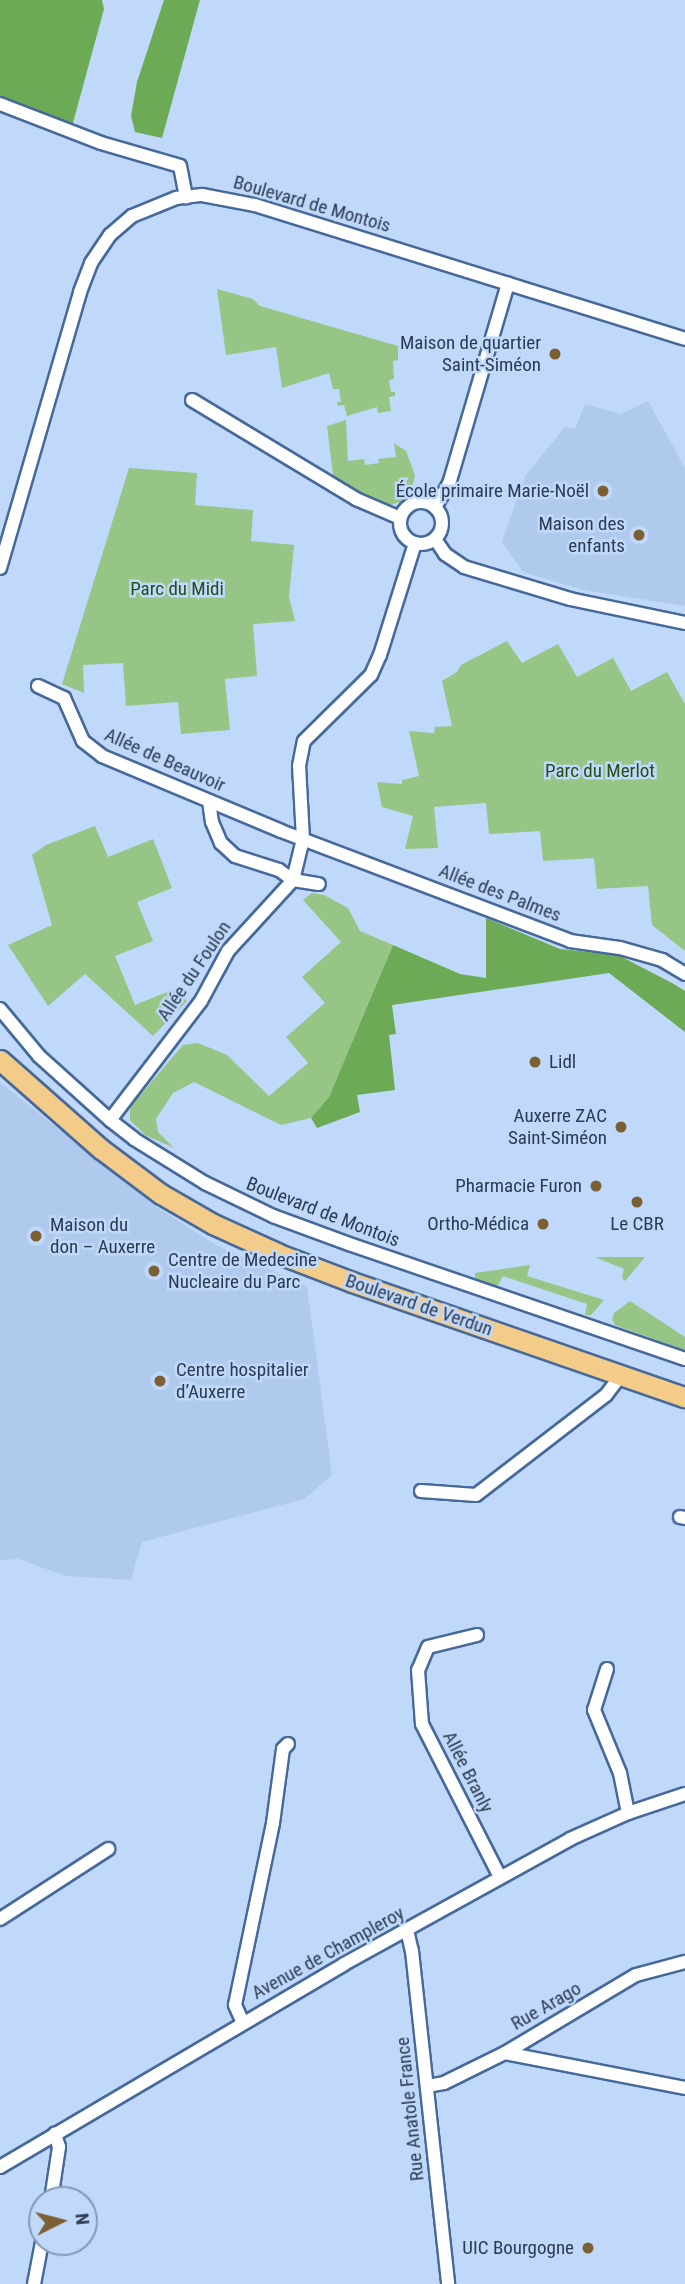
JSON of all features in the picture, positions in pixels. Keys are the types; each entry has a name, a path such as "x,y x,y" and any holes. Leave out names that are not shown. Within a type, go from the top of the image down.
{"main road":[{"name":"Boulevard de Verdun","path":"0,1060 101,1149 161,1194 213,1224 279,1254 352,1282 685,1397"}],"street":[{"path":"0,104 101,143 180,166 186,197"},
{"name":"Boulevard de Montois","path":"0,568 80,292 91,263 110,235 132,216 152,206 186,197 229,198 685,339"},
{"path":"435,508 449,484 508,284"},
{"path":"192,400 356,499 400,518"},
{"path":"400,518 412,504 424,502 435,508 442,521 435,539"},
{"path":"400,518 405,536 415,543 435,539"},
{"path":"435,539 445,554 464,567 570,599 685,623"},
{"name":"Allée du Foulon","path":"110,1120 201,1002 228,951 293,880 303,839 299,766 304,741 371,676 415,543"},
{"name":"Allée de Beauvoir","path":"38,686 64,698 77,730 91,749 303,839"},
{"path":"209,801 212,822 221,843 235,856 279,870 293,880 319,884"},
{"name":"Allée des Palmes","path":"303,839 570,941 631,951 662,960 685,974"},
{"name":"Boulevard de Montois","path":"0,1009 39,1056 110,1120 166,1160 254,1208 429,1273 685,1359"},
{"path":"421,1491 476,1495 606,1395 621,1374"},
{"name":"Allée Branly","path":"478,1635 428,1647 418,1670 422,1724 500,1877"},
{"path":"607,1669 594,1710 620,1773 628,1813"},
{"path":"243,2023 235,2005 273,1823 283,1749 288,1744"},
{"name":"Avenue de Champleroy","path":"0,2167 243,2023 500,1877 570,1839 628,1813 685,1794"},
{"path":"0,1919 108,1849"},
{"name":"Rue Anatole France","path":"407,1930 448,2284"},
{"name":"Rue Arago","path":"427,2086 444,2083 505,2053 636,1975 685,1962"},
{"path":"505,2053 685,2088"},
{"path":"53,2186 58,2147 55,2134"},
{"path":"34,2284 39,2256"}],"shaded area":[{"name":"École primaire Marie-Noël","path":"648,401 685,468 685,606 583,590 523,572 502,542 525,476 565,427 575,429 585,404 621,414"},
{"name":"Centre hospitalier d’Auxerre","path":"0,1082 155,1206 216,1245 307,1286 332,1475 304,1499 142,1542 131,1580 66,1576 18,1559 0,1560"}],"green space":[{"path":"0,0 102,0 104,9 71,130 0,96"},
{"path":"164,0 200,0 162,138 135,132 131,116 137,82"},
{"path":"217,289 253,299 260,306 398,346 398,360 393,361 394,379 389,380 391,392 395,392 395,396 389,397 391,411 378,413 377,407 347,416 344,405 338,406 337,402 341,402 339,389 333,389 329,373 282,388 276,347 226,355"},
{"path":"346,420 348,461 364,459 365,465 379,463 378,459 396,457 394,443 406,451 415,475 410,498 391,505 363,495 333,475 327,426"},
{"name":"Parc du Midi","path":"129,468 197,473 195,505 253,510 251,541 294,545 289,597 295,621 253,624 257,676 225,679 230,730 181,734 178,702 126,706 123,663 83,665 84,693 62,684"},
{"name":"Parc du Merlot","path":"507,641 522,663 558,644 577,677 613,658 631,691 667,672 685,704 685,951 652,925 648,886 597,889 594,858 543,861 540,831 489,834 486,803 434,807 438,848 405,849 413,816 382,807 377,782 402,784 402,780 419,776 409,731 434,733 435,727 452,726 442,681 457,672 461,665"},
{"path":"95,826 108,857 153,839 172,888 137,902 153,941 115,956 135,1005 172,990 187,1001 153,1036 85,974 48,1006 8,945 52,925 32,855 46,845"},
{"path":"312,893 324,895 348,908 360,931 393,945 329,1097 311,1118 281,1125 194,1082 173,1093 156,1119 158,1132 174,1148 145,1135 130,1120 130,1107 183,1045 198,1043 227,1055 269,1096 308,1063 286,1037 325,1003 302,977 341,942 303,900"},
{"path":"486,918 560,949 618,955 672,983 685,991 685,1032 609,973 392,1005 396,1034 389,1035 395,1090 357,1095 360,1112 317,1128 311,1118 329,1097 393,945 460,974 486,978"},
{"path":"595,1257 645,1257 625,1281 622,1278 624,1269"},
{"path":"530,1265 527,1276 604,1300 591,1315 585,1315 587,1304 503,1276 497,1287 475,1279 475,1273"},
{"path":"630,1301 685,1337 685,1350 615,1325 612,1320 614,1313"}],"place":[{"name":"Maison de quartier Saint-Siméon","path":"555,354"},
{"name":"École primaire Marie-Noël","path":"603,491"},
{"name":"Maison des enfants","path":"639,535"},
{"name":"Lidl","path":"535,1062"},
{"name":"Auxerre ZAC Saint-Siméon","path":"621,1127"},
{"name":"Pharmacie Furon","path":"596,1186"},
{"name":"Le CBR","path":"637,1202"},
{"name":"Ortho-Médica","path":"543,1224"},
{"name":"Maison du don – Auxerre","path":"36,1236"},
{"name":"Centre de Medecine Nucleaire du Parc","path":"154,1271"},
{"name":"Centre hospitalier d’Auxerre","path":"160,1381"},
{"name":"UIC Bourgogne","path":"588,2248"}]}
